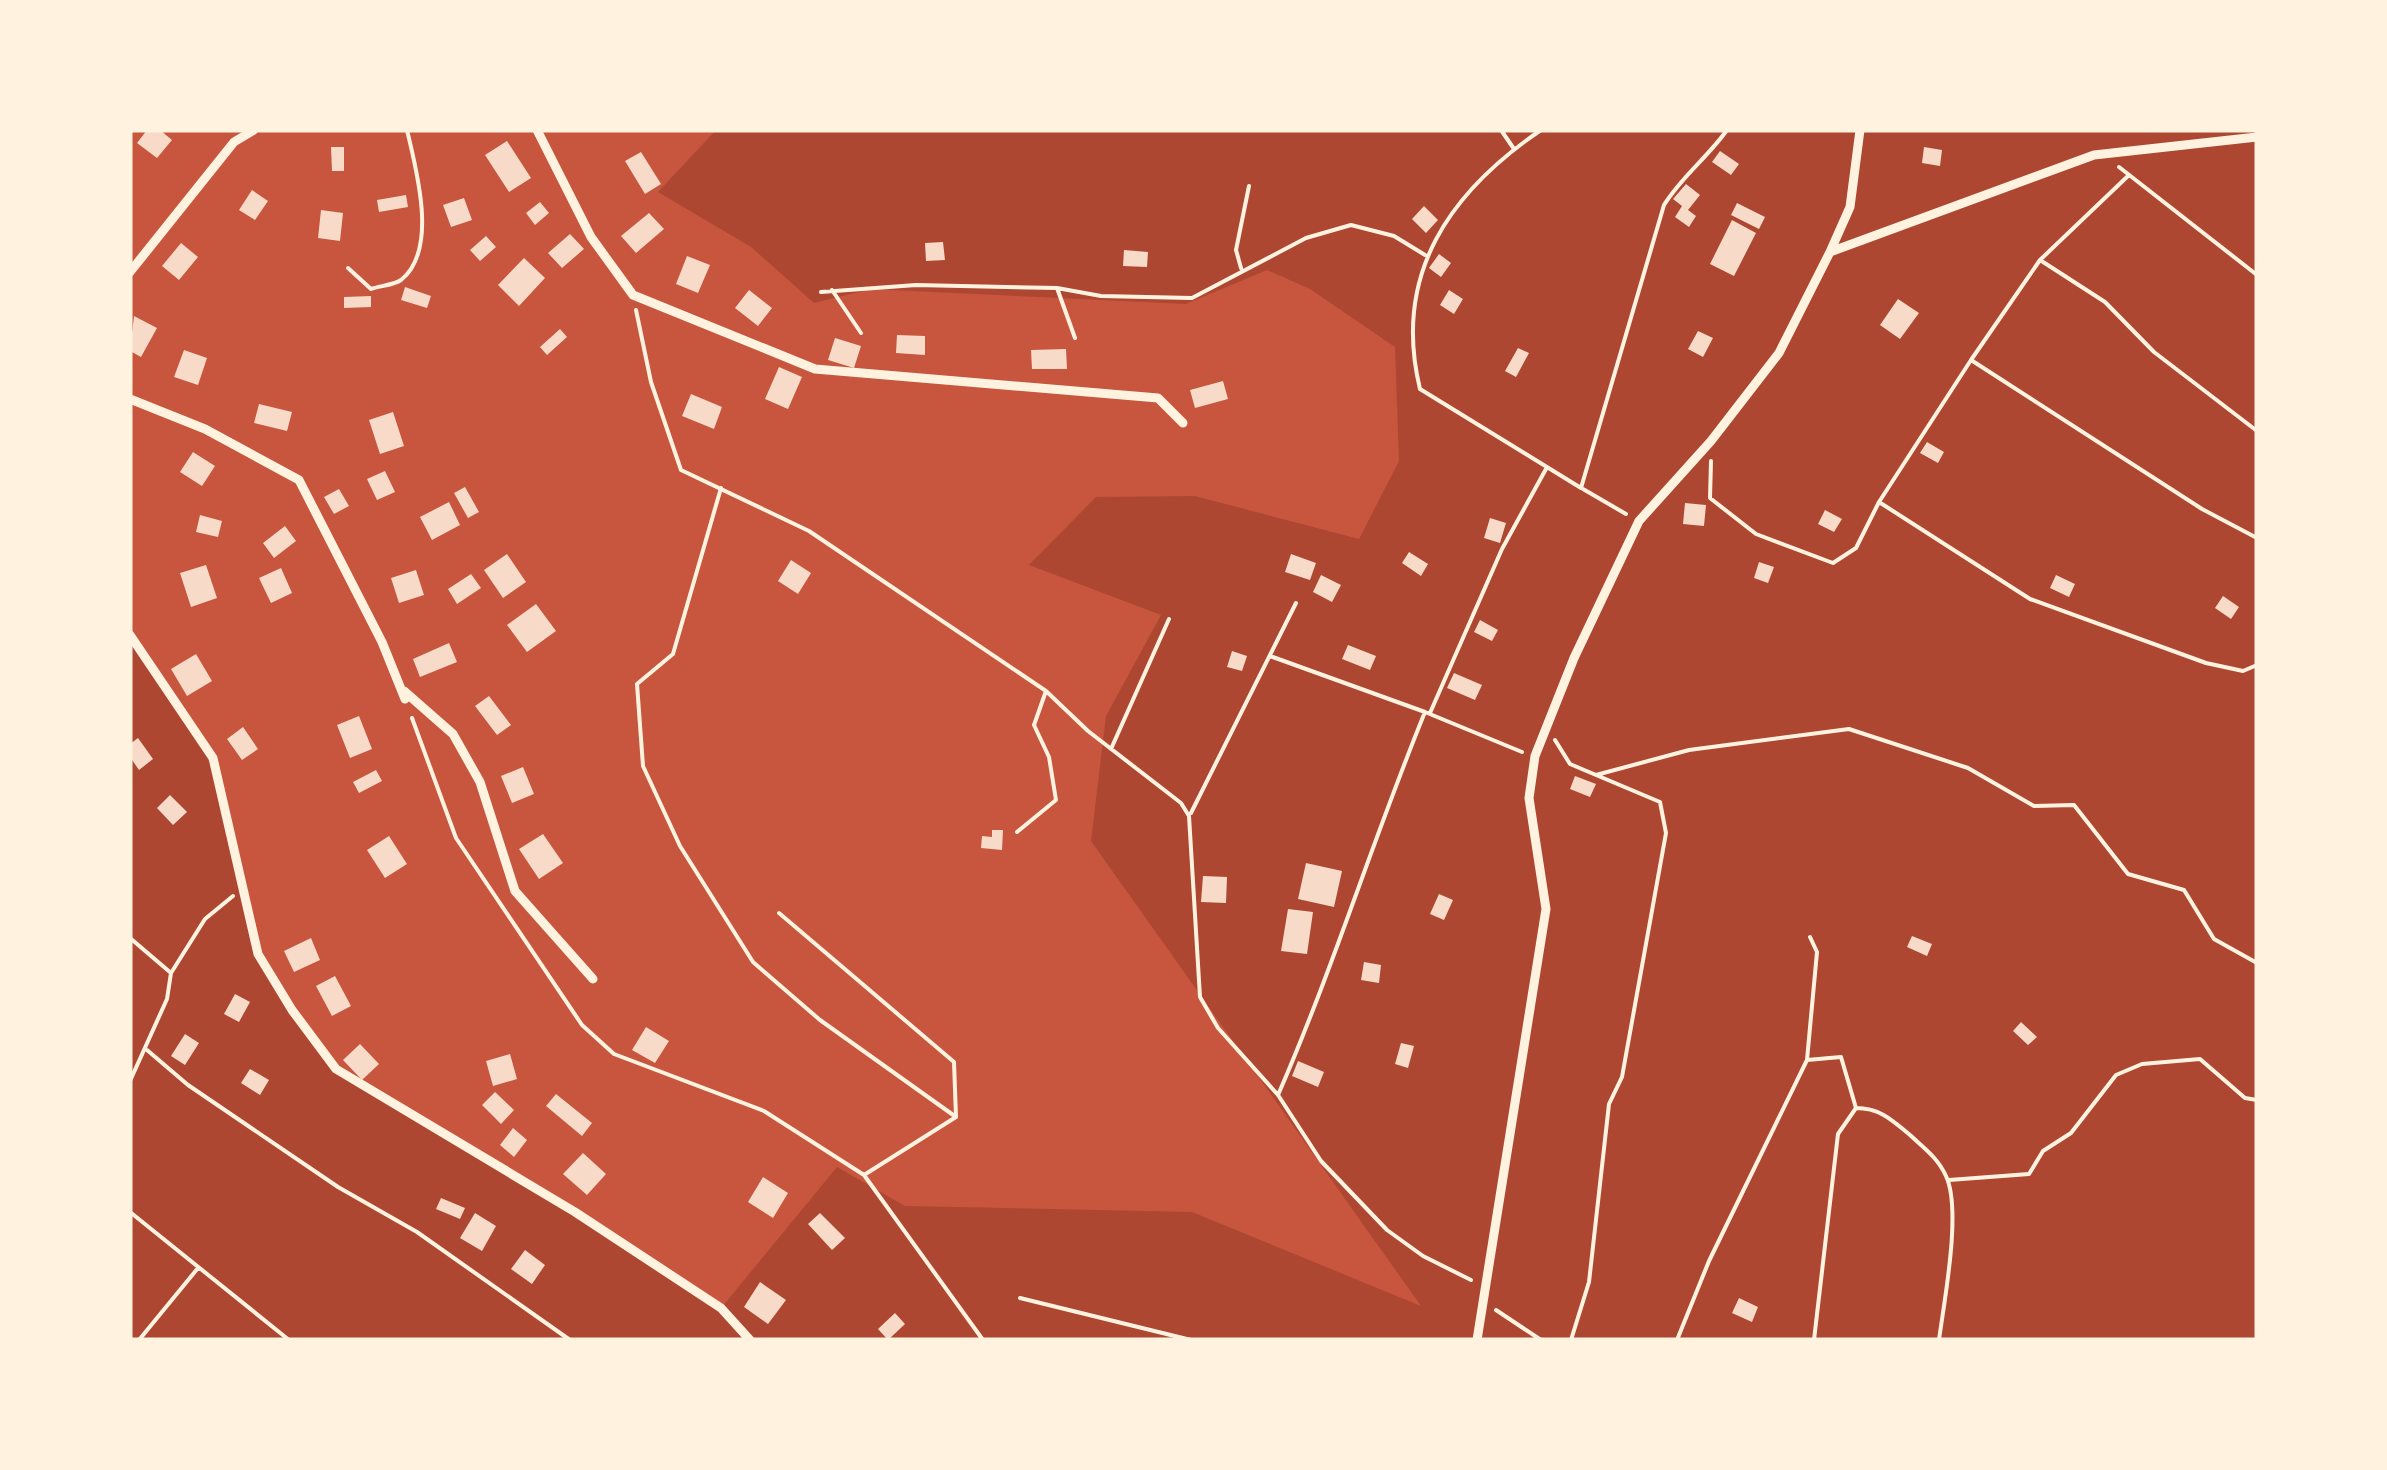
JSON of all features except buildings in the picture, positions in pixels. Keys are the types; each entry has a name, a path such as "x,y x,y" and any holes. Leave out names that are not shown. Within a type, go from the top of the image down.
{"street":[{"path":"130,272 234,142 254,130"},
{"path":"537,130 591,238 633,295 815,368 1158,398 1183,423"},
{"path":"1477,1340 1546,909 1529,798 1535,756 1574,658 1639,522 1711,441 1779,353 1850,206 1860,130"},
{"path":"1830,252 2094,156 2257,137"},
{"path":"130,399 204,429 299,480 382,642 405,700"},
{"path":"130,635 213,758 240,890 258,954 292,1010 336,1068 575,1212 722,1308 750,1340"},
{"path":"400,687 453,734 480,782 515,891 593,979"}],"path":[{"path":"348,268 371,289 400,280 416,257 424,202 407,130"},
{"path":"1501,130 1514,149"},
{"path":"1541,130 1514,149 1451,209 1425,255 1411,352 1420,389 1639,522"},
{"path":"1581,488 1664,204 1680,180 1712,152 1727,130"},
{"path":"1711,441 1710,498 1756,534 1832,563 1856,548 1879,502 2040,260 2128,175 2257,275"},
{"path":"1241,268 1236,250 1249,186"},
{"path":"821,292 916,285 1056,288 1101,296 1192,298 1241,268 1306,238 1350,225 1394,236 1425,255"},
{"path":"2040,260 2105,302 2154,352 2257,432"},
{"path":"1056,288 1075,338"},
{"path":"832,290 861,333"},
{"path":"633,295 652,382 682,470 809,531 1046,690 1111,749 1181,803 1189,816 1200,997 1218,1028 1278,1094 1321,1161 1387,1230 1423,1256 1484,1286"},
{"path":"1971,360 2202,509 2257,538"},
{"path":"1278,1094 1337,955 1379,824 1427,712 1502,548 1547,467"},
{"path":"721,488 673,654 637,684 643,766 680,846 754,962 820,1020 956,1116"},
{"path":"1879,502 2030,599 2206,663 2243,671 2257,665"},
{"path":"1189,816 1296,603"},
{"path":"1111,749 1170,619"},
{"path":"1270,656 1427,712 1535,756"},
{"path":"1017,832 1056,800 1050,757 1034,725 1046,690"},
{"path":"405,700 456,838 582,1025 614,1054 764,1111 864,1175 983,1340"},
{"path":"1546,727 1570,764 1660,802 1666,834 1622,1077 1609,1104 1589,1282 1571,1340"},
{"path":"1596,774 1688,750 1849,729 1968,768 2034,806 2074,805 2128,874 2184,890 2214,939 2257,963"},
{"path":"130,1081 167,1000 172,973 205,919 240,890"},
{"path":"779,913 954,1062 956,1116"},
{"path":"1676,1340 1709,1260 1807,1060 1817,952 1810,937"},
{"path":"130,938 172,973"},
{"path":"147,1050 188,1086 338,1187 417,1232 570,1340"},
{"path":"1807,1060 1841,1057 1856,1108"},
{"path":"1948,1180 2029,1174 2043,1150 2072,1133 2116,1075 2142,1064 2200,1059 2246,1098 2257,1100"},
{"path":"1856,1108 1875,1108 1894,1122 1936,1158 1948,1180 1951,1254 1939,1340"},
{"path":"1814,1340 1838,1134 1856,1108"},
{"path":"864,1175 956,1116"},
{"path":"130,1212 290,1340"},
{"path":"139,1340 198,1268"},
{"path":"1020,1298 1192,1340"},
{"path":"1484,1302 1541,1340"},
{"path":"1143,1340 1147,1328"}],"shaded area":[{"path":"716,130 2257,130 2257,1340 130,1340 130,635 213,758 258,954 336,1069 722,1307 837,1167 905,1206 1192,1212 1421,1306 1091,841 1106,716 1161,615 1029,565 1096,497 1195,496 1359,539 1399,461 1395,347 1310,289 1267,270 1186,304 871,289 814,303 751,247 658,192"}]}
